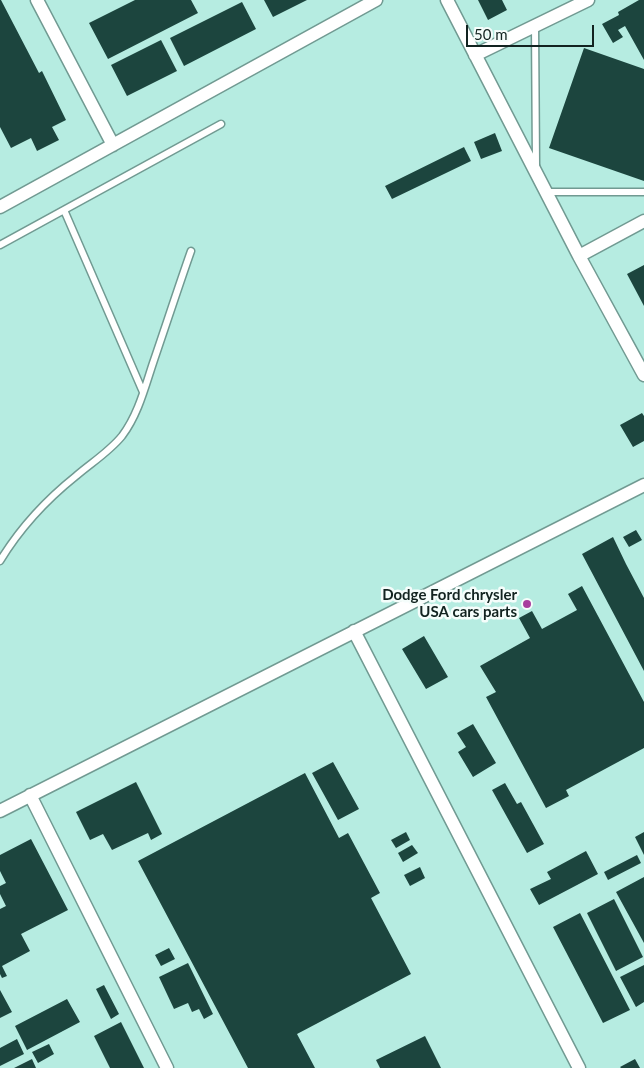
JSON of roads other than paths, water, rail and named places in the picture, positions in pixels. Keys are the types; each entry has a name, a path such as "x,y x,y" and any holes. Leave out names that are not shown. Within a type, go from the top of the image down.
{"street":[{"path":"37,0 112,145"},
{"path":"0,207 376,0"},
{"path":"446,0 579,256 644,375"},
{"path":"475,55 588,0"},
{"path":"579,256 644,221"},
{"path":"0,811 644,485"},
{"path":"354,631 579,1068"},
{"path":"30,795 167,1068"}],"lane":[{"path":"535,26 536,171"},
{"path":"0,245 221,124"},
{"path":"546,192 644,192"},
{"path":"64,210 143,392"},
{"path":"0,561 28,522 51,497 113,446 124,434 135,414 191,251"}],"place":[{"name":"Dodge Ford chrysler USA cars parts","path":"527,604"}]}
